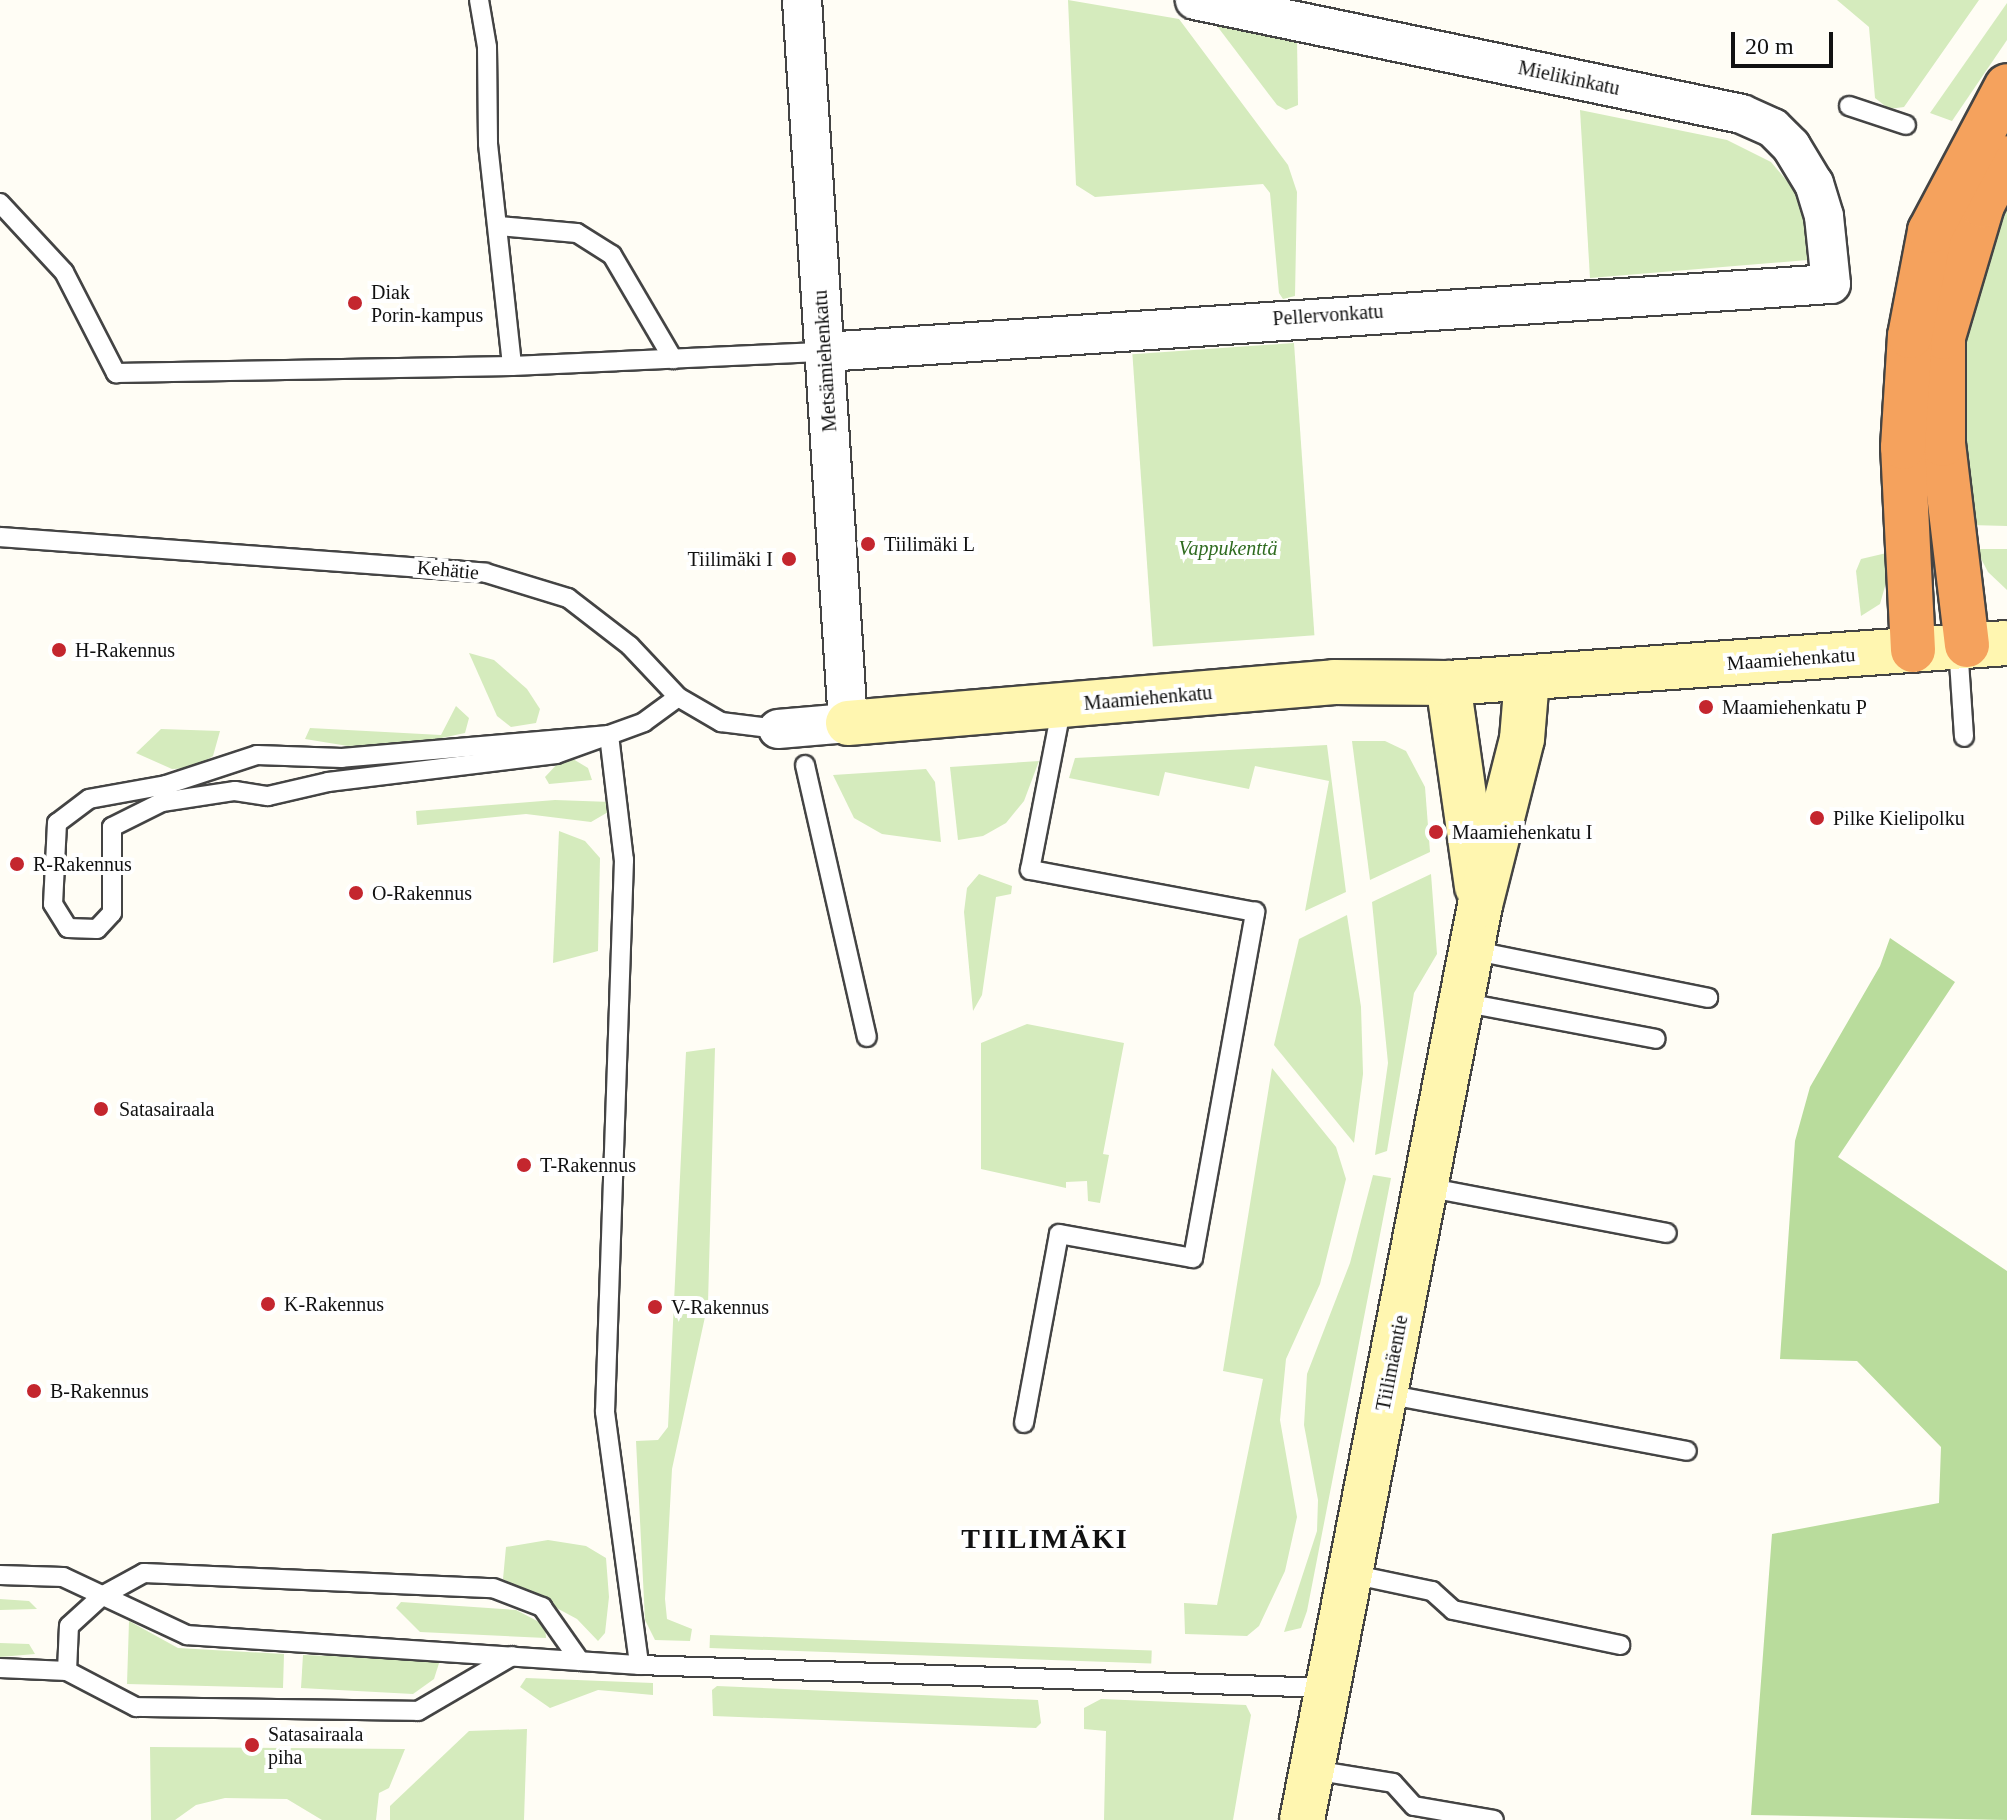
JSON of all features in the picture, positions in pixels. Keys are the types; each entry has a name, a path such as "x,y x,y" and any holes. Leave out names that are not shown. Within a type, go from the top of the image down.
{"highway":[{"path":"1913,650 1903,447 1910,336 1930,231 2007,86"},
{"path":"1977,645 1943,444 1943,337 1982,205 2007,158"}],"street":[{"name":"Metsämiehenkatu","path":"802,0 848,723"},
{"name":"Mielikinkatu","path":"1195,0 1727,111 1763,123 1791,146 1814,184 1824,216 1831,284"},
{"name":"Pellervonkatu","path":"825,352 1831,284"},
{"name":"Maamiehenkatu","path":"848,723 1334,682 1448,683 1977,645"},
{"name":"Tiilimäentie","path":"1302,1820 1480,905 1522,739 1527,678"},
{"name":"Tiilimäentie","path":"1448,683 1480,905"},
{"name":"Kehätie","path":"778,729 848,723"}],"lane":[{"path":"479,0 512,366"},
{"path":"1849,106 1906,125"},
{"path":"0,203 64,272 116,373 512,366 825,352"},
{"path":"499,226 577,233 612,255 673,359"},
{"name":"Kehätie","path":"0,537 486,573 568,598 630,646 678,697 721,722 778,729"},
{"path":"1964,737 1977,645"},
{"path":"609,735 342,758 257,755 166,785 89,799 57,823 53,904 68,928 97,929 112,913 112,827 162,802 235,791 268,796 328,782 556,754 609,735 644,722 678,697"},
{"path":"1024,1423 1059,1234 1193,1258 1255,912 1030,870 1062,705"},
{"path":"609,735 624,860 605,1412 639,1665"},
{"path":"231,764 235,791"},
{"path":"805,765 867,1037"},
{"path":"1471,950 1708,998"},
{"path":"1461,1002 1656,1039"},
{"path":"1426,1187 1667,1233"},
{"path":"1386,1394 1687,1451"},
{"path":"67,1671 69,1626 102,1596 144,1573 493,1588 542,1607 580,1661"},
{"path":"1351,1574 1432,1591 1453,1610 1620,1645"},
{"path":"0,1575 63,1577 187,1635 639,1665 1330,1688"},
{"path":"0,1668 67,1671 136,1707 418,1711 512,1656"},
{"path":"1313,1770 1393,1783 1414,1806 1494,1820"}],"green space":[{"path":"1068,0 1179,19 1288,165 1297,192 1295,296 1283,299 1279,293 1270,193 1263,184 1095,197 1076,185"},
{"path":"1837,0 1979,0 1904,107 1889,109 1875,98 1869,27"},
{"path":"2007,3 2007,40 1952,121 1930,113"},
{"path":"1214,22 1297,39 1298,105 1286,110 1277,105"},
{"path":"1580,110 1727,140 1771,162 1792,187 1805,216 1811,250 1808,260 1590,278"},
{"path":"2007,191 2007,526 1970,525 1960,398 1972,289"},
{"name":"Vappukenttä","path":"1294,343 1314,635 1153,647 1132,354"},
{"path":"1976,549 2007,549 2007,590 1988,572"},
{"path":"1895,551 1880,604 1861,616 1856,571 1861,559"},
{"path":"469,653 494,660 527,689 540,709 536,723 511,727 497,716"},
{"path":"456,706 469,718 465,733 418,743 348,746 305,739 310,728 441,735"},
{"path":"161,729 220,731 213,756 193,768 172,769 136,753"},
{"path":"1352,741 1385,741 1406,751 1425,787 1430,852 1370,880"},
{"path":"1327,745 1346,892 1305,911 1329,781 1255,766 1249,789 1165,772 1159,796 1069,778 1075,758"},
{"path":"573,759 588,768 592,780 549,784 545,777 561,760"},
{"path":"1039,761 1024,801 1006,823 983,836 958,840 950,767"},
{"path":"926,769 935,782 941,842 882,834 854,818 833,775"},
{"path":"555,800 611,802 615,808 591,822 526,814 417,825 416,811"},
{"path":"559,831 585,841 600,858 598,951 553,963"},
{"path":"979,874 1012,886 1011,894 996,897 982,995 973,1011 964,912 967,888"},
{"path":"1431,874 1437,954 1414,993 1387,1151 1375,1155 1388,1063 1372,902"},
{"path":"1347,915 1361,1007 1363,1074 1354,1143 1274,1045 1299,939"},
{"path":"1890,938 1955,982 1838,1157 2007,1271 2007,1820 1751,1815 1772,1534 1939,1503 1941,1447 1857,1361 1780,1359 1795,1141 1810,1087 1880,966"},
{"path":"1027,1024 1124,1043 1103,1154 1109,1155 1100,1203 1088,1201 1087,1181 1066,1182 1066,1188 981,1169 981,1043"},
{"path":"715,1048 708,1303 672,1469 665,1599 667,1619 692,1629 690,1641 655,1640 645,1620 636,1441 658,1440 668,1427 686,1052"},
{"path":"1272,1068 1336,1147 1346,1179 1320,1284 1286,1359 1280,1420 1297,1517 1285,1571 1259,1626 1247,1636 1185,1634 1184,1603 1217,1605 1263,1379 1223,1371"},
{"path":"1373,1175 1391,1178 1307,1611 1301,1628 1284,1632 1317,1531 1318,1500 1304,1425 1307,1374 1350,1263"},
{"path":"548,1540 586,1546 606,1558 609,1597 605,1633 598,1641 577,1619 503,1579 506,1547"},
{"path":"0,1599 29,1601 37,1609 0,1610"},
{"path":"401,1602 516,1610 545,1625 546,1638 420,1632 396,1608"},
{"path":"129,1621 178,1648 284,1654 283,1688 127,1684"},
{"path":"710,1635 1152,1650 1151,1663 710,1648"},
{"path":"0,1643 29,1644 35,1654 0,1657"},
{"path":"303,1655 440,1660 434,1679 413,1694 301,1688"},
{"path":"526,1678 653,1683 653,1695 598,1690 550,1708 520,1687"},
{"path":"717,1686 1038,1700 1041,1723 1036,1728 713,1716 712,1690"},
{"path":"1101,1699 1246,1705 1251,1715 1233,1820 1104,1820 1106,1731 1084,1729 1084,1708"},
{"path":"527,1729 524,1820 390,1820 390,1806 469,1731"},
{"path":"150,1747 405,1749 389,1788 379,1793 376,1820 322,1820 287,1799 225,1798 196,1805 175,1820 151,1820"}],"place":[{"name":"Diak Porin-kampus","path":"355,303"},
{"name":"Tiilimäki L","path":"868,544"},
{"name":"Tiilimäki I","path":"789,559"},
{"name":"H-Rakennus","path":"59,650"},
{"name":"Maamiehenkatu P","path":"1706,707"},
{"name":"Pilke Kielipolku","path":"1817,818"},
{"name":"Maamiehenkatu I","path":"1436,832"},
{"name":"R-Rakennus","path":"17,864"},
{"name":"O-Rakennus","path":"356,893"},
{"name":"Satasairaala","path":"101,1109"},
{"name":"T-Rakennus","path":"524,1165"},
{"name":"K-Rakennus","path":"268,1304"},
{"name":"V-Rakennus","path":"655,1307"},
{"name":"B-Rakennus","path":"34,1391"},
{"name":"Satasairaala piha","path":"252,1745"}],"district":[{"name":"TIILIMÄKI","path":"1045,1539"}]}
